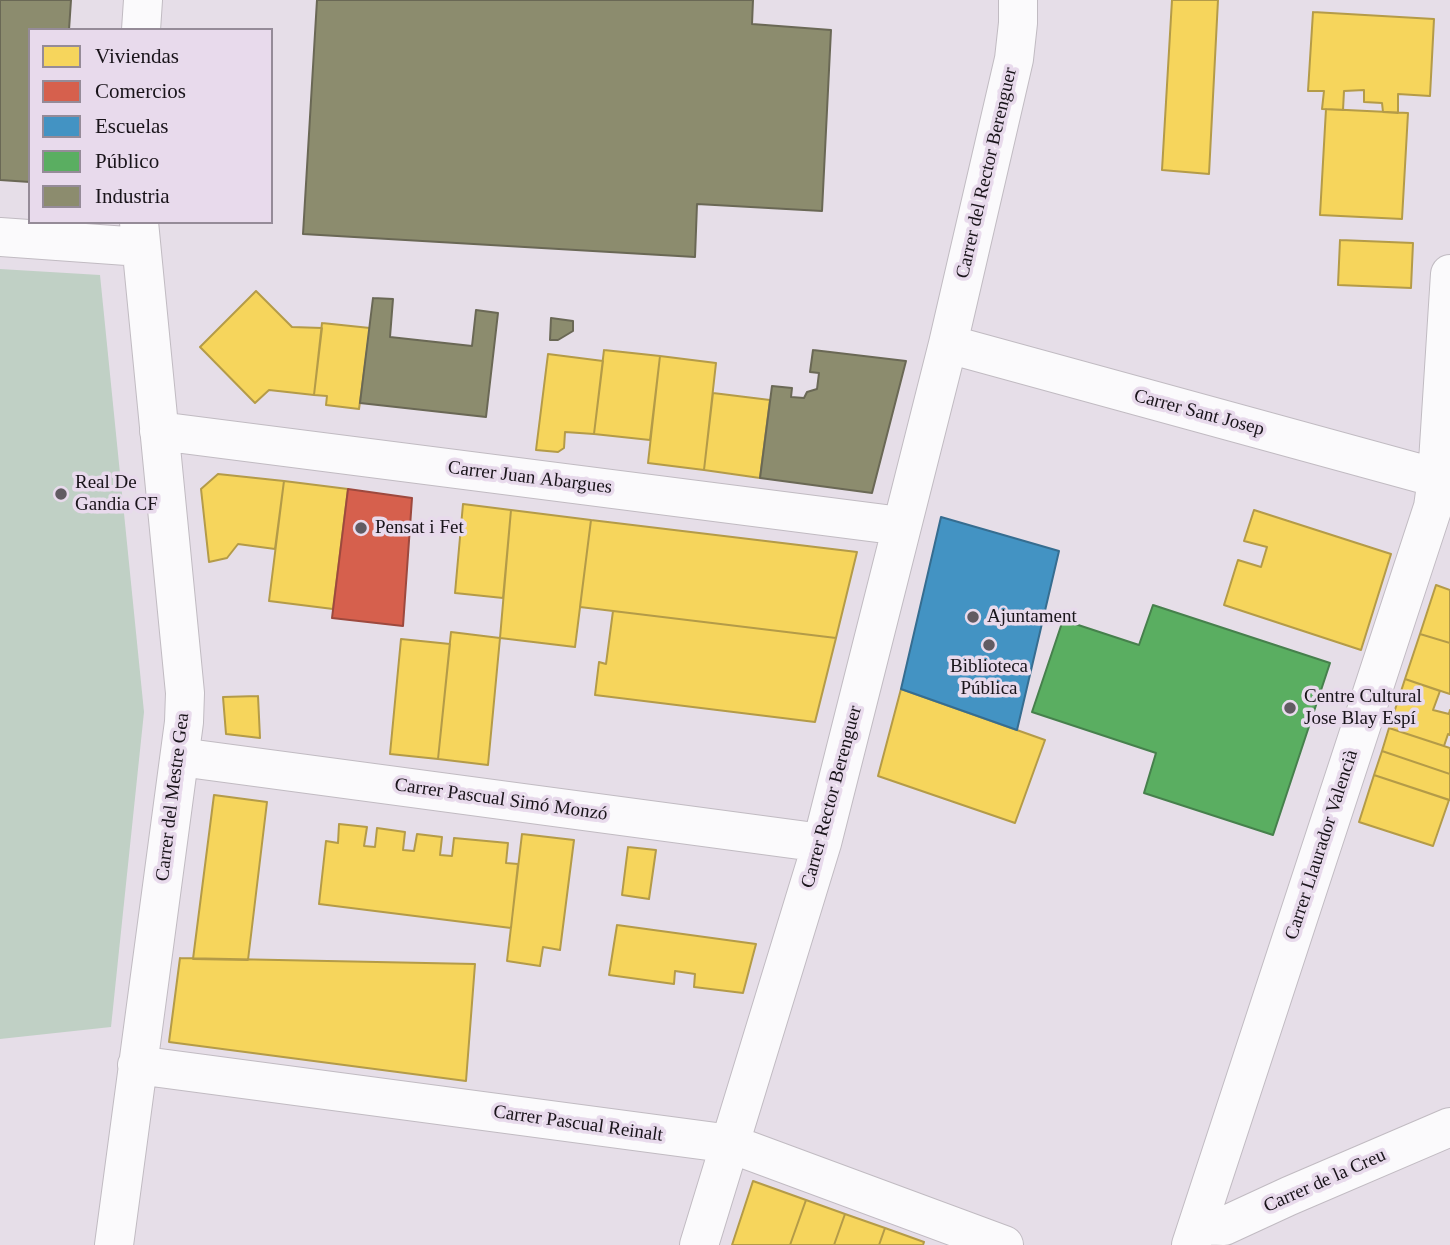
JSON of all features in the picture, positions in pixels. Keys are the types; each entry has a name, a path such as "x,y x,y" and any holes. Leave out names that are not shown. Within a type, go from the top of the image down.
{"street":[{"path":"141,28 142,0"},
{"name":"Carrer del Rector Berenguer","path":"948,344 1014,59 1018,0"},
{"path":"0,237 140,234"},
{"name":"Carrer del Mestre Gea","path":"114,1245 180,757 185,693 140,234"},
{"name":"Carrer Llaurador Valencià","path":"1194,1235 1443,478 1450,274"},
{"name":"Carrer Sant Josep","path":"948,344 1443,478"},
{"name":"Carrer Rector Berenguer","path":"699,1245 822,843 948,344"},
{"name":"Carrer Juan Abargues","path":"159,431 901,526"},
{"name":"Carrer Pascual Simó Monzó","path":"180,757 822,843"},
{"name":"Carrer Pascual Reinalt","path":"137,1065 731,1144 1003,1245"},
{"name":"Carrer de la Creu","path":"1194,1235 1224,1226 1450,1127"}],"green space":[{"name":"Real De Gandia CF","path":"0,269 100,275 144,712 111,1027 0,1039"}],"building: Viviendas":[{"path":"1172,0 1218,0 1209,174 1162,170"},
{"path":"1313,12 1434,19 1430,96 1398,94 1398,113 1383,112 1382,103 1364,102 1364,90 1344,91 1343,110 1322,109 1324,91 1308,91"},
{"path":"1326,109 1408,113 1402,219 1320,215"},
{"path":"1340,240 1413,243 1411,288 1338,285"},
{"path":"256,291 292,327 322,328 314,395 269,390 255,403 200,347"},
{"path":"322,323 370,328 359,409 326,405 327,396 314,395"},
{"path":"604,350 660,356 650,440 594,434"},
{"path":"548,354 603,361 594,434 565,432 564,448 558,452 536,450"},
{"path":"660,356 716,363 704,470 648,463"},
{"path":"713,393 770,400 760,478 704,470"},
{"path":"218,474 284,481 275,549 238,544 227,558 209,562 201,489"},
{"path":"284,481 348,489 333,609 269,601"},
{"path":"463,504 511,510 503,598 455,593"},
{"path":"511,510 591,520 575,647 500,638"},
{"path":"1254,510 1391,554 1361,650 1224,605 1238,560 1261,567 1267,547 1244,541"},
{"path":"591,520 857,552 836,638 580,607"},
{"path":"1436,585 1450,590 1450,643 1420,634"},
{"path":"613,611 836,638 815,722 595,695 599,662 606,664"},
{"path":"451,632 500,638 488,765 438,759"},
{"path":"1420,634 1450,643 1450,694 1405,679"},
{"path":"401,639 450,644 438,759 390,754"},
{"path":"1405,679 1440,691 1433,710 1449,714 1450,710 1450,735 1448,734 1444,746 1389,728"},
{"path":"901,689 1045,740 1015,823 878,776"},
{"path":"258,696 260,738 226,734 223,697"},
{"path":"1389,728 1450,748 1450,774 1382,751"},
{"path":"1382,751 1450,774 1450,800 1374,775"},
{"path":"1374,775 1449,800 1433,846 1359,822"},
{"path":"214,795 267,802 248,960 193,959"},
{"path":"339,824 367,827 364,846 375,847 377,828 405,832 403,850 414,851 417,834 442,837 440,855 452,856 454,838 508,843 506,863 518,864 511,928 319,904 326,841 338,843"},
{"path":"522,834 574,840 560,950 543,947 540,966 507,961"},
{"path":"628,847 656,850 649,899 622,895"},
{"path":"617,925 756,944 743,993 694,987 695,974 675,971 674,984 609,975"},
{"path":"180,958 475,964 466,1081 169,1042"},
{"path":"753,1181 806,1200 790,1245 732,1245"},
{"path":"806,1200 845,1214 834,1245 790,1245"},
{"path":"845,1214 885,1228 879,1245 834,1245"},
{"path":"885,1228 924,1242 923,1245 879,1245"}],"building: Comercios":[{"path":"348,489 412,498 403,626 332,618"}],"building: Escuelas":[{"path":"941,517 1059,551 1017,730 901,689"}],"building: Público":[{"path":"1153,605 1330,663 1273,835 1144,793 1156,753 1032,712 1063,620 1139,645"}],"building: Industria":[{"path":"0,0 71,0 69,28 28,28 28,182 0,180"},
{"path":"317,0 753,0 752,24 831,30 822,211 697,204 695,257 303,234"},
{"path":"373,298 393,299 390,337 472,346 476,310 498,313 486,417 360,403"},
{"path":"551,318 573,321 573,331 558,340 550,340"},
{"path":"813,350 906,361 872,493 760,478 772,386 792,388 791,397 804,398 807,392 817,389 819,373 810,372"}],"place":[{"name":"Real De Gandia CF","path":"61,494"},
{"name":"Pensat i Fet","path":"361,528"},
{"name":"Ajuntament","path":"973,617"},
{"name":"Biblioteca Pública","path":"989,645"},
{"name":"Centre Cultural Jose Blay Espí","path":"1290,708"}]}
